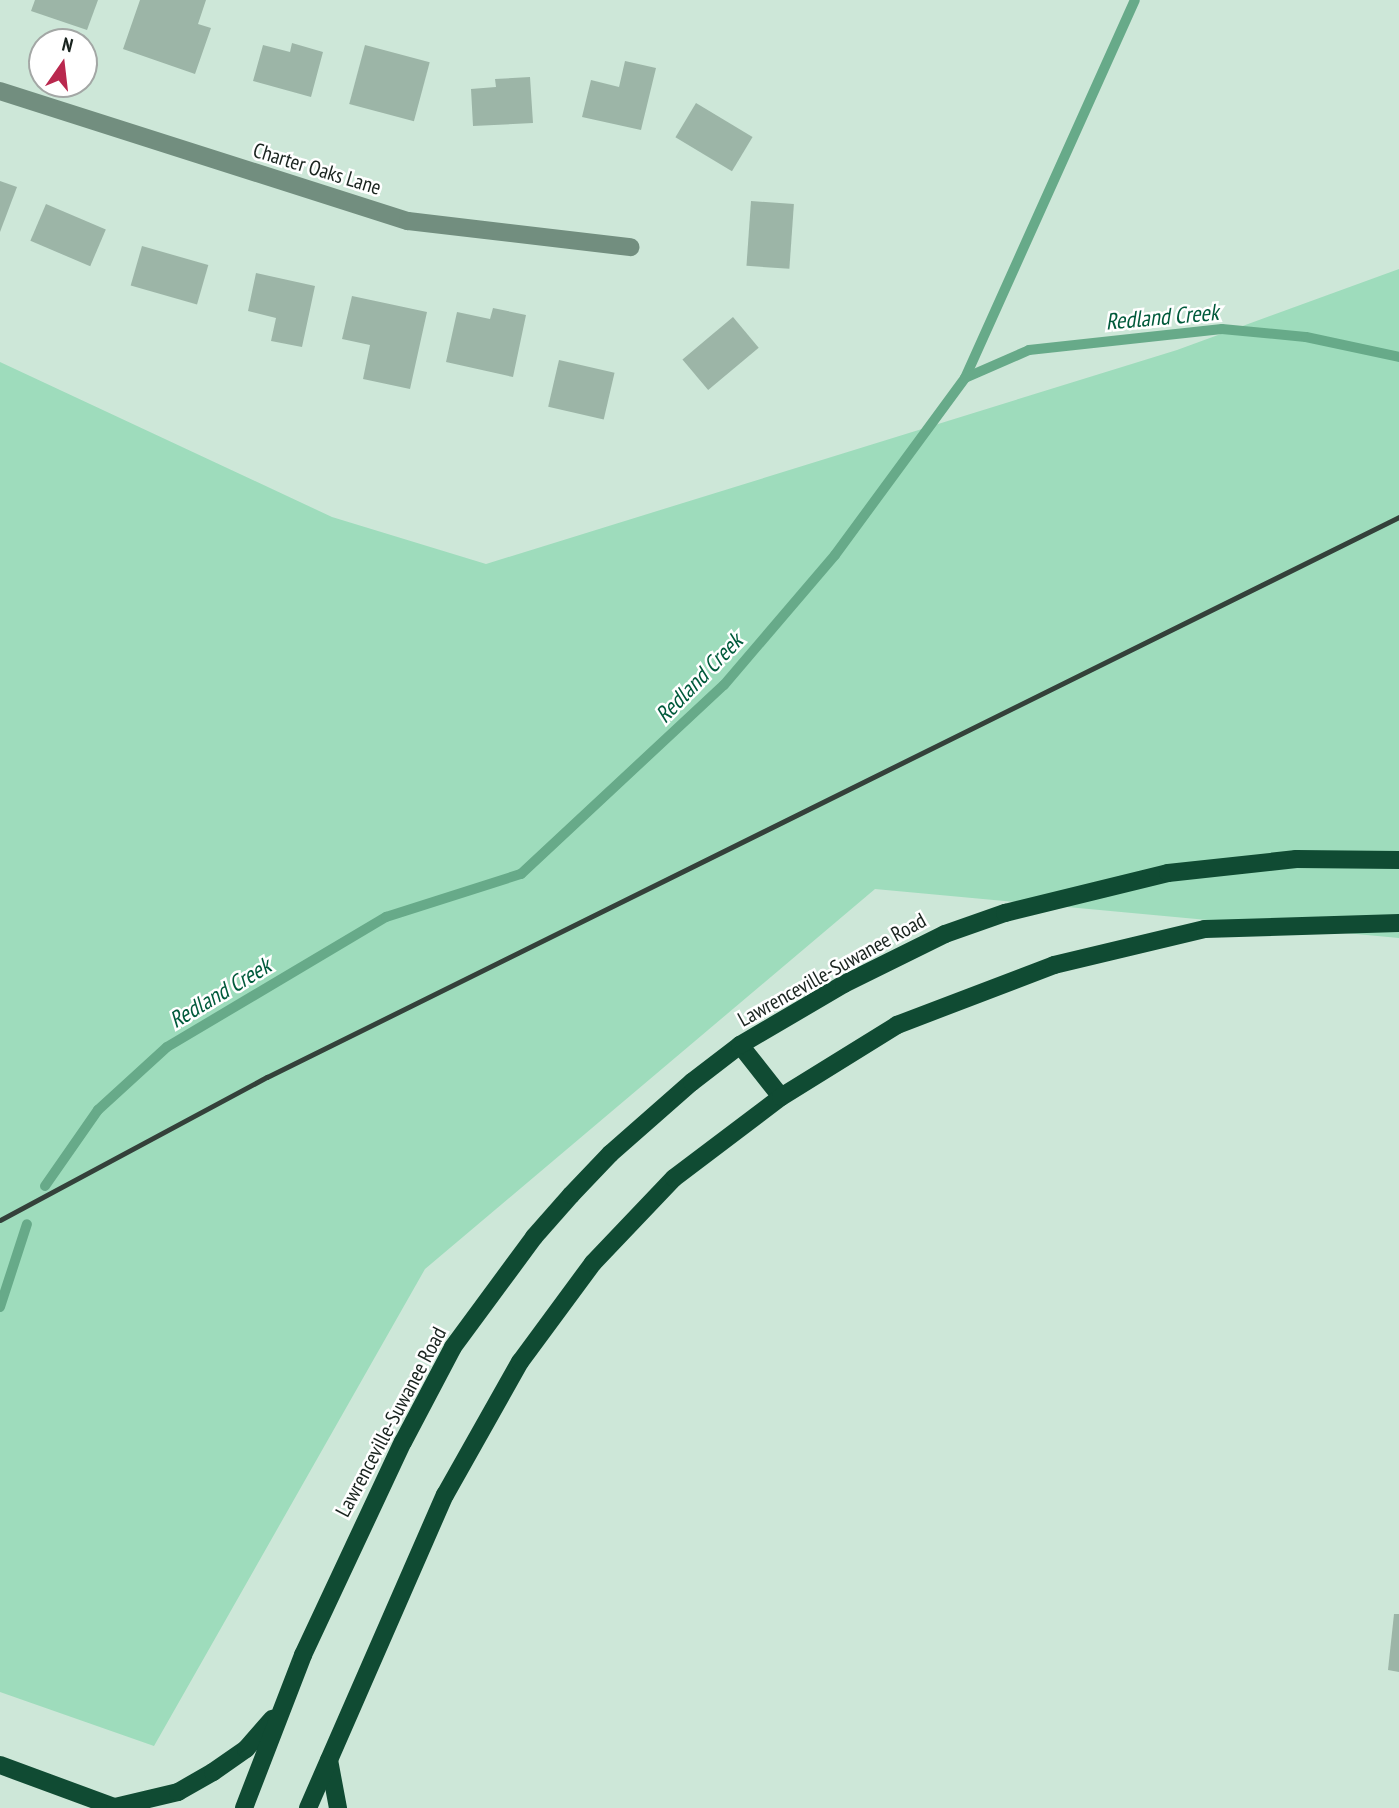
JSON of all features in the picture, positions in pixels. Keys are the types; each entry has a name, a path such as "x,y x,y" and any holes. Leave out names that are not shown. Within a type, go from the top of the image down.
{"main road":[{"name":"Lawrenceville-Suwanee Road","path":"244,1808 283,1706 403,1442 461,1335 534,1237 610,1154 740,1045 894,957 946,934 1061,896 1168,873 1296,859 1399,860"},
{"path":"308,1808 445,1495 520,1362 593,1263 674,1178 781,1097 897,1025 1054,965 1205,929 1399,923"},
{"path":"740,1045 781,1097"},
{"path":"0,1765 116,1808 178,1791 213,1772 247,1749 283,1706"},
{"path":"329,1759 338,1808"}],"street":[{"name":"Charter Oaks Lane","path":"0,91 408,221 631,247"}],"green space":[{"path":"1399,269 1399,938 875,889 425,1269 154,1746 0,1692 0,362 332,517 486,564 1177,350"}],"building":[{"path":"35,0 98,0 88,28 31,11"},
{"path":"140,0 206,0 198,24 211,28 195,74 123,49"},
{"path":"292,43 323,52 311,97 253,81 263,45 290,52"},
{"path":"365,45 430,62 414,121 349,104"},
{"path":"625,61 656,68 641,130 582,117 591,80 619,87"},
{"path":"530,77 533,123 473,126 471,89 496,87 495,79"},
{"path":"696,103 753,137 732,171 675,137"},
{"path":"0,181 17,187 0,232"},
{"path":"751,201 794,204 789,269 746,266"},
{"path":"46,204 106,229 90,266 30,241"},
{"path":"142,246 208,265 197,304 131,285"},
{"path":"256,273 315,286 302,347 271,341 276,318 248,311"},
{"path":"352,296 427,312 410,389 363,379 370,345 342,339"},
{"path":"493,308 526,315 513,377 446,362 457,312 490,319"},
{"path":"733,317 759,348 708,390 682,359"},
{"path":"559,360 615,373 604,420 548,407"},
{"path":"1394,1614 1399,1614 1399,1672 1388,1670"}],"waterway":[{"path":"965,378 1135,0"},
{"name":"Redland Creek","path":"45,1186 98,1110 167,1047 386,917 521,874 724,685 835,555 965,378 1029,350 1222,329 1306,337 1399,357"},
{"name":"Redland Creek","path":"0,1307 27,1224"}],"railway":[{"path":"0,1220 267,1077 1399,517"}]}
